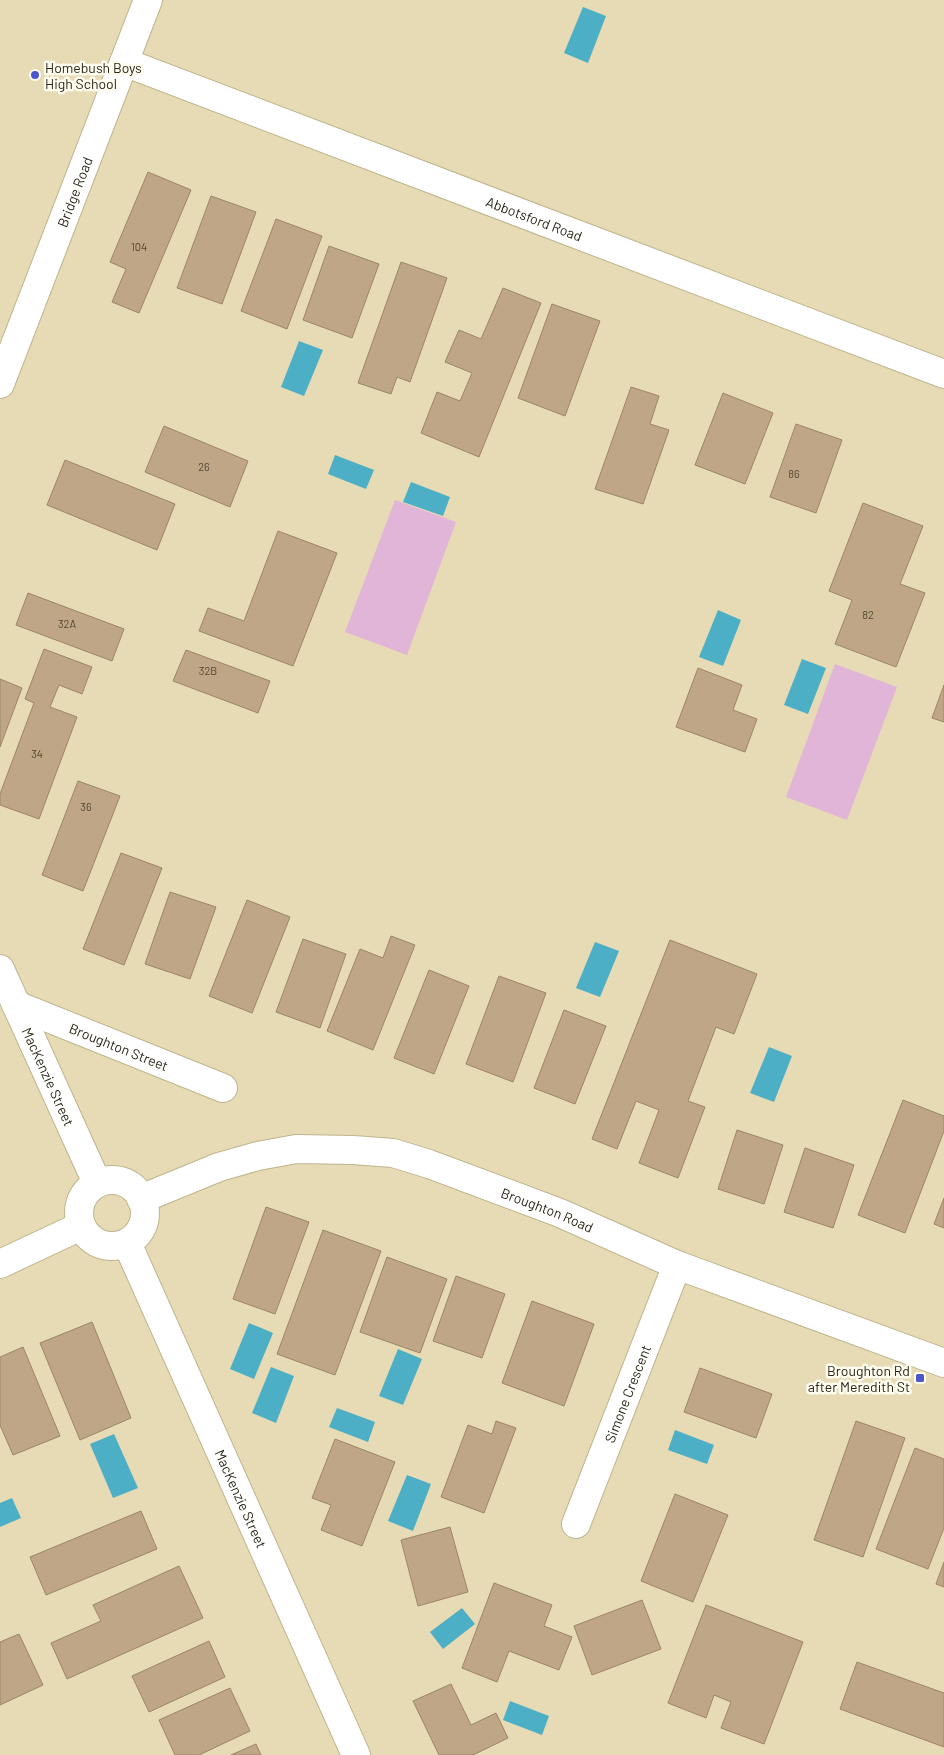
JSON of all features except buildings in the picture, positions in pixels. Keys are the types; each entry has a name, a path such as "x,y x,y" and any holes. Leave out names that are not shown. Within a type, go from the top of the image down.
{"street":[{"name":"Bridge Road","path":"0,384 148,0"},
{"name":"Abbotsford Road","path":"124,62 944,374"},
{"name":"MacKenzie Street","path":"0,968 97,1183"},
{"name":"Broughton Street","path":"16,1005 223,1088"},
{"name":"Broughton Road","path":"141,1198 220,1167 258,1156 296,1149 352,1150 393,1154 429,1164 550,1210 677,1265 944,1364"},
{"path":"107,1180 127,1184 141,1198 145,1208 145,1219 135,1237 127,1243 118,1246 100,1245 92,1240 80,1226 79,1206 83,1196 97,1183 107,1180"},
{"path":"0,1264 80,1226"},
{"name":"MacKenzie Street","path":"127,1243 356,1755"},
{"name":"Simone Crescent","path":"576,1524 677,1265"}],"shaded area":[{"path":"395,500 456,522 407,655 345,632"},
{"path":"835,664 897,687 847,820 786,797"}],"water":[{"path":"583,7 606,16 588,63 564,53"},
{"path":"299,341 323,350 304,396 281,387"},
{"path":"335,455 374,470 366,489 328,474"},
{"path":"411,482 450,497 443,516 403,502"},
{"path":"718,610 741,620 723,666 699,657"},
{"path":"802,659 826,668 808,714 784,705"},
{"path":"595,942 619,951 600,997 576,988"},
{"path":"769,1047 792,1056 774,1102 750,1093"},
{"path":"249,1323 273,1333 254,1379 230,1369"},
{"path":"398,1349 422,1359 403,1405 379,1396"},
{"path":"271,1367 294,1376 276,1423 252,1413"},
{"path":"337,1408 375,1422 368,1442 329,1427"},
{"path":"675,1430 714,1445 707,1464 668,1450"},
{"path":"114,1434 138,1488 113,1498 90,1444"},
{"path":"407,1475 431,1484 413,1531 388,1521"},
{"path":"12,1498 21,1518 0,1527 0,1503"},
{"path":"462,1608 475,1624 443,1649 430,1632"},
{"path":"510,1701 549,1716 542,1735 503,1720"}],"place":[{"name":"Homebush Boys High School","path":"35,75"},
{"name":"Broughton Rd after Meredith St","path":"920,1378"}]}
